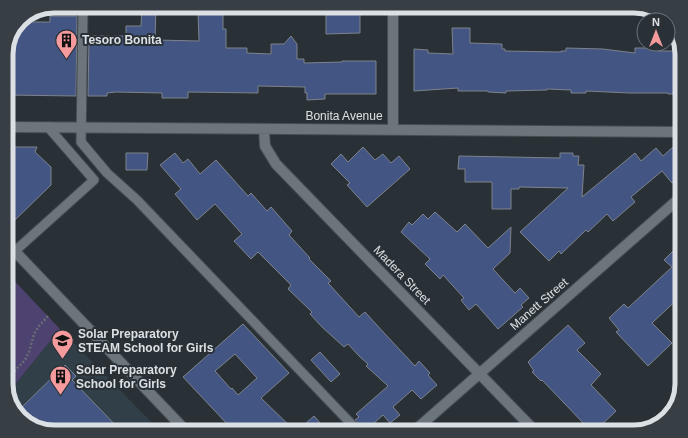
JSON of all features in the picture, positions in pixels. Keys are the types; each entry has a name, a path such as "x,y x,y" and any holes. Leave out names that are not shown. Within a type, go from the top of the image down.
{"street":[{"path":"393,13 393,129"},
{"name":"Bonita Avenue","path":"13,127 675,132"},
{"name":"Madera Street","path":"264,129 266,146 276,164 529,425"},
{"name":"Manett Street","path":"421,425 675,202"},
{"path":"15,251 180,425"}],"lane":[{"path":"83,13 81,142 107,173 137,200 352,425"},
{"path":"15,251 94,180 48,127"}],"path":[{"path":"13,373 25,360 34,334 49,315"}],"shaded area":[{"path":"13,279 60,329 13,387"},
{"name":"Solar Preparatory STEAM School for Girls","path":"60,329 154,425 44,424 31,418 23,411 16,400 13,387"}],"building":[{"path":"142,13 156,13 155,40 199,41 198,13 223,13 223,29 226,29 226,48 247,48 247,53 271,54 271,44 284,44 291,36 297,44 297,59 304,59 304,63 376,61 376,94 325,94 325,99 307,100 305,87 258,86 258,93 188,92 188,98 162,98 162,93 116,92 107,93 107,96 88,96 89,36 126,36 126,26 141,26"},
{"path":"326,13 360,13 360,33 326,34"},
{"name":"Tesoro Bonita","path":"50,16 77,16 76,96 13,95 13,52 17,36 29,22 50,22"},
{"path":"452,28 470,28 470,43 502,44 502,49 505,49 505,51 561,52 566,51 566,48 603,49 635,53 636,48 636,52 675,52 675,94 586,91 586,93 571,93 571,90 547,89 506,91 506,93 488,91 458,91 458,88 414,91 414,49 428,50 428,53 453,54"},
{"path":"675,145 675,180 672,183 662,171 631,197 635,202 613,221 607,214 588,232 586,230 561,254 559,251 549,261 520,232 568,188 519,187 519,189 511,189 511,209 492,209 492,182 465,182 465,169 458,169 459,156 560,158 560,153 573,153 573,156 579,156 578,165 584,165 582,197 635,153 641,161 656,148 663,156"},
{"path":"13,147 37,147 35,152 51,167 51,185 15,220 13,218"},
{"path":"363,147 375,160 383,154 391,163 399,156 410,169 367,207 347,185 350,183 331,164 341,154 348,162"},
{"path":"126,153 148,153 147,170 126,170"},
{"path":"175,153 183,163 188,159 200,174 216,160 248,196 251,193 267,211 271,207 292,231 289,235 310,258 309,259 331,281 328,283 359,317 365,312 415,366 419,361 430,373 428,375 437,385 421,399 412,390 393,407 400,415 390,423 383,415 372,425 360,425 355,420 359,417 356,414 388,386 366,366 368,364 348,344 344,347 322,327 310,314 312,312 288,289 291,285 258,252 251,259 234,241 242,234 215,204 197,220 175,194 181,189 160,165"},
{"path":"435,212 457,232 465,224 488,248 511,227 510,253 493,269 515,293 520,288 529,298 521,305 523,307 498,329 476,304 469,310 461,300 464,298 443,275 440,279 425,264 430,259 401,232 409,222 412,225 423,214 428,219"},
{"path":"675,249 675,302 652,323 672,343 648,366 616,332 619,330 609,318 624,304 628,308 672,267 664,260"},
{"path":"243,324 289,373 261,398 289,425 236,425 234,423 228,425 183,377","holes":["235,354 257,378 238,395 215,371"]},
{"path":"568,325 585,343 577,350 601,374 591,385 616,411 601,425 585,425 542,380 541,381 532,372 534,371 528,362"},
{"path":"320,352 340,374 331,382 311,360"},
{"name":"Solar Preparatory School for Girls","path":"65,365 76,376 72,380 115,425 49,425 31,418 21,408"},
{"path":"314,416 322,425 304,425"}],"place":[{"name":"Tesoro Bonita","path":"66,60"},
{"name":"Solar Preparatory STEAM School for Girls","path":"63,360"},
{"name":"Solar Preparatory School for Girls","path":"60,396"}]}
